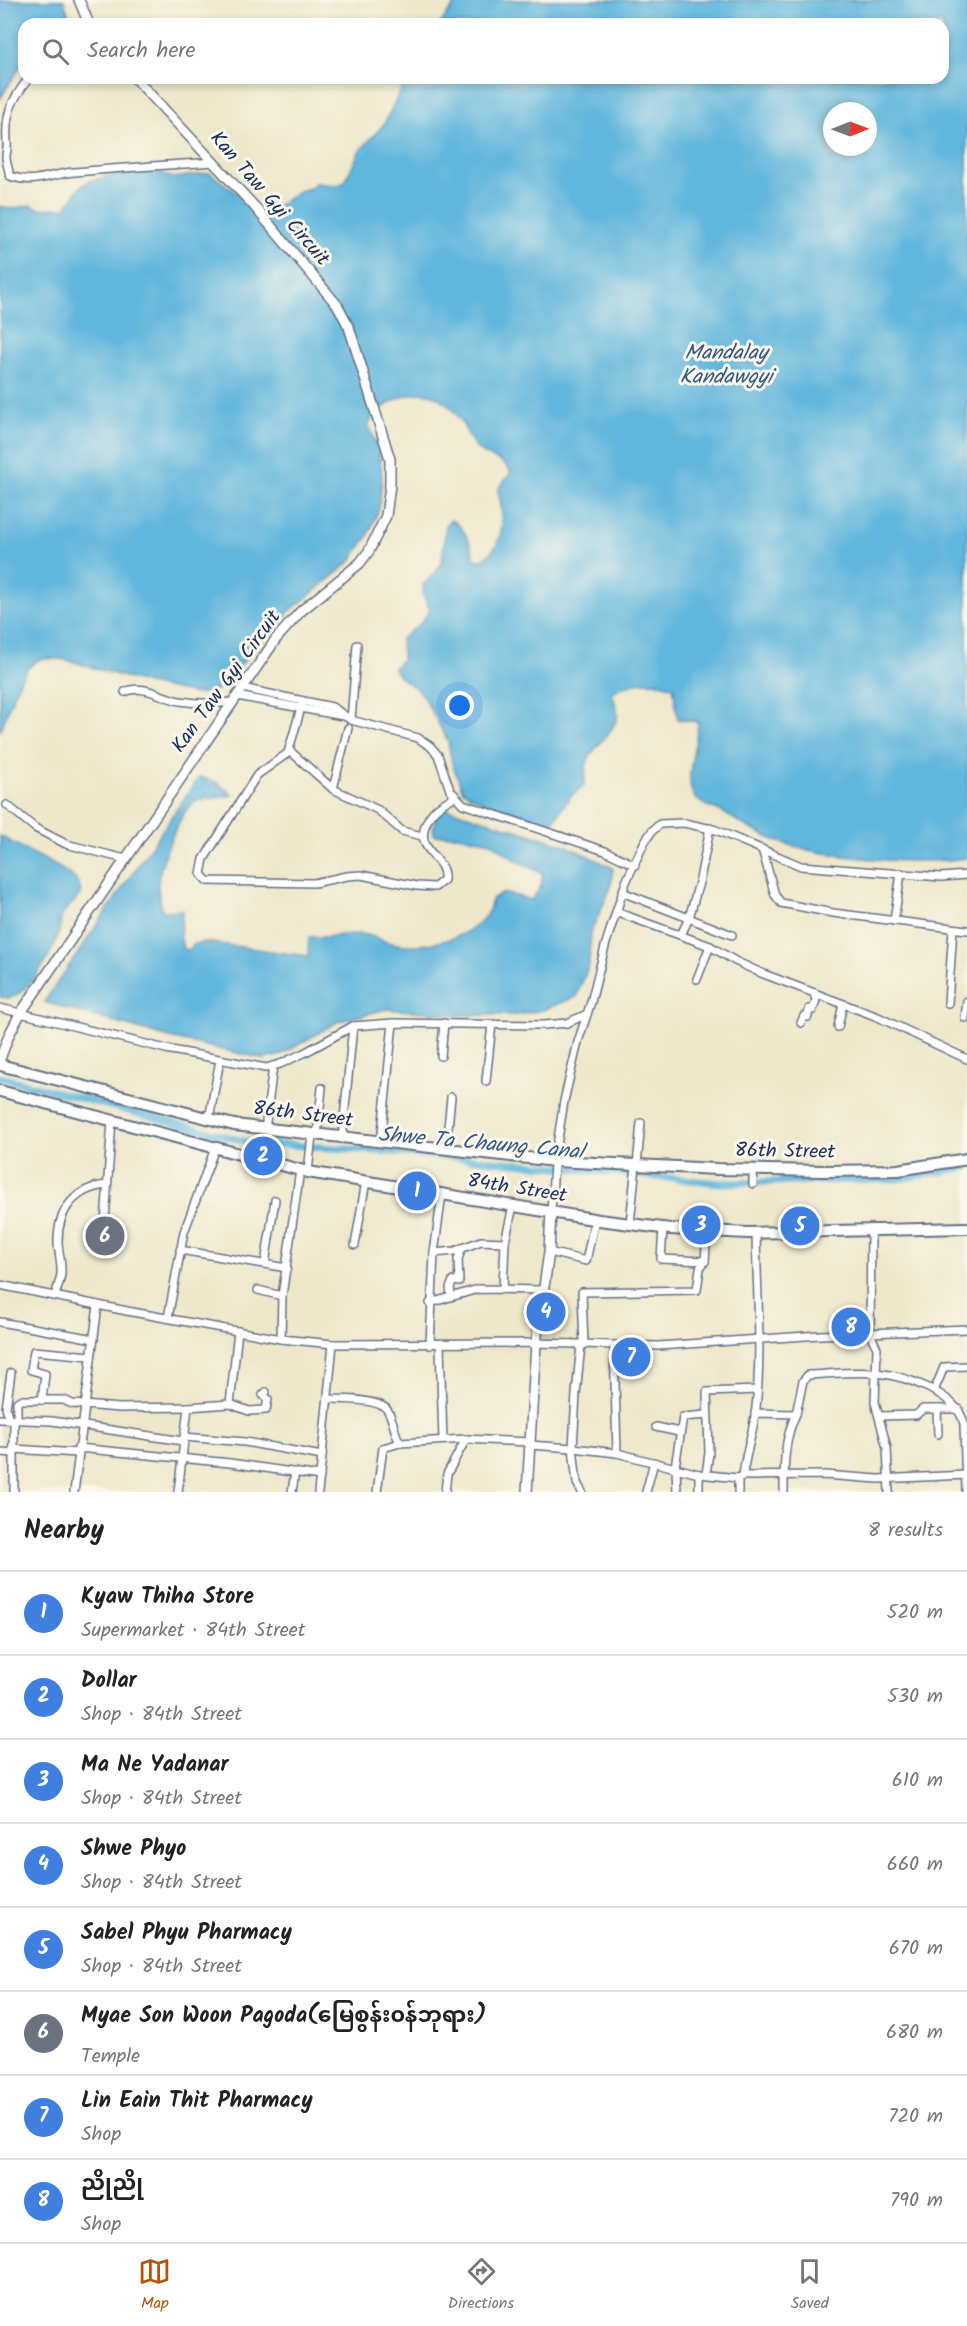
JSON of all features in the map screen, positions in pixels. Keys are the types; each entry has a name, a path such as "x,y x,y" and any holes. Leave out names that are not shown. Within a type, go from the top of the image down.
{"main road":[{"name":"86th Street","path":"0,1065 234,1125 313,1140 342,1139 446,1148 461,1155 554,1166 636,1167 753,1178 898,1170 967,1159"},
{"name":"84th Street","path":"0,1090 304,1171 630,1224 756,1233 967,1228"}],"street":[{"path":"80,0 87,18"},
{"path":"24,84 13,98 8,112 6,157 10,176 23,180 43,179 68,173 214,162"},
{"name":"Kan Taw Gyi Circuit","path":"0,1059 20,1014 238,695 291,621 349,574 369,551 386,516 391,470 386,443 344,316 262,215 141,84"},
{"path":"333,789 350,724 357,645"},
{"path":"125,692 133,689 146,690 178,701 207,704 238,695 302,705 344,716 350,724 411,735 424,742 438,755 454,797 469,807 605,851 635,865"},
{"path":"302,705 286,756 258,775 209,851 200,871 202,877 207,881 314,883 361,875 417,886 435,887 444,880 444,873 423,842 422,836 433,809 454,797"},
{"path":"289,750 333,789 378,810 402,831 422,836"},
{"path":"7,805 35,828 66,844 125,858"},
{"path":"527,1492 536,1343 549,1252 554,1166 570,1070 622,892 644,843 652,831 660,824 684,823 710,828 801,866 941,877 967,875"},
{"path":"681,935 689,918 700,879 710,828"},
{"path":"762,849 775,895 781,903 833,913 967,930"},
{"path":"894,921 901,873"},
{"path":"622,892 732,935"},
{"path":"616,912 710,946 752,969 878,1017 967,1059"},
{"path":"948,1003 953,929"},
{"path":"697,979 710,946"},
{"path":"801,1023 804,1016 808,1017 809,1009 813,1010 814,993"},
{"path":"965,1018 967,1001"},
{"path":"838,1027 843,1004"},
{"path":"0,1008 220,1060 266,1068 304,1053 353,1026 393,1023 567,1023 587,1014"},
{"path":"381,1142 393,1023"},
{"path":"441,1056 444,1023"},
{"path":"486,1081 492,1024"},
{"path":"342,1139 353,1026"},
{"path":"209,1119 220,1060"},
{"path":"265,1130 273,1066"},
{"path":"280,1339 282,1296 304,1171 313,1140 322,1088"},
{"path":"446,1148 451,1096"},
{"path":"105,1222 112,1120"},
{"path":"630,1224 640,1123"},
{"path":"168,1318 184,1232 215,1148"},
{"path":"355,1245 366,1181"},
{"path":"55,1296 61,1274 59,1222 76,1197 96,1186 107,1185"},
{"path":"430,1345 430,1303 442,1194"},
{"path":"265,1264 275,1200"},
{"path":"503,1289 505,1242 513,1206"},
{"path":"549,1252 586,1261 595,1219"},
{"path":"663,1228 661,1259 705,1261"},
{"path":"872,1229 870,1334 877,1348 875,1402 887,1448 889,1492"},
{"path":"582,1492 577,1483 573,1448 576,1394 583,1345 582,1292 697,1290 700,1268 705,1261 707,1231"},
{"path":"738,1492 755,1413 757,1390 756,1233"},
{"path":"434,1253 455,1251 481,1240 505,1242"},
{"path":"451,1296 452,1281 459,1282 458,1259 462,1248"},
{"path":"180,1250 287,1268"},
{"path":"0,1285 280,1339 333,1344 536,1343 684,1346 758,1339 967,1329"},
{"path":"430,1303 478,1289 542,1290"},
{"path":"258,1290 282,1296"},
{"path":"74,1492 98,1305"},
{"path":"0,1322 94,1339"},
{"path":"230,1404 238,1331"},
{"path":"318,1492 333,1344"},
{"path":"440,1345 443,1440"},
{"path":"614,1346 617,1453"},
{"path":"42,1400 45,1372 31,1370 34,1351 91,1356"},
{"path":"934,1391 944,1368 967,1366"},
{"path":"11,1373 6,1408 13,1420"},
{"path":"784,1492 789,1427 796,1414 803,1381 808,1374 877,1373 908,1380 934,1391 959,1409 964,1424 966,1492"},
{"path":"699,1492 710,1453 707,1396 710,1391 757,1390"},
{"path":"14,1492 13,1420 17,1402 64,1400 72,1404 120,1407 188,1407 230,1404 249,1411 266,1410 268,1399 263,1395 266,1392"},
{"path":"328,1399 354,1400 383,1405 389,1412 400,1443"},
{"path":"178,1492 188,1407"},
{"path":"880,1416 916,1415 923,1409 959,1409"},
{"path":"937,1409 938,1434"},
{"path":"755,1413 796,1414"},
{"path":"677,1492 676,1467 681,1419 684,1415 707,1415"},
{"path":"0,1419 52,1421 183,1439 245,1442 322,1456"},
{"path":"656,1427 679,1432"},
{"path":"445,1492 451,1462 466,1439"},
{"path":"377,1492 383,1448 400,1443 466,1439 529,1443 617,1453 703,1474 740,1477 784,1475 889,1479 967,1475"},
{"path":"0,1452 78,1450 182,1458 320,1476"},
{"path":"646,1492 654,1462"},
{"path":"292,1492 295,1472"}],"water":[{"path":"0,0 64,0 69,18 18,18 18,70 0,99"},
{"name":"Mandalay Kandawgyi","path":"458,0 967,0 967,858 923,861 873,859 823,853 773,839 702,803 693,794 690,778 698,722 678,719 673,687 666,684 634,683 613,692 618,712 615,724 589,758 584,785 570,797 554,820 545,822 485,803 463,791 452,763 448,741 421,693 402,679 394,668 402,659 401,639 421,623 430,610 423,594 423,585 437,571 442,560 446,524 451,520 464,531 474,558 479,561 488,555 495,548 501,530 502,510 498,490 511,472 503,463 477,449 454,411 446,403 430,394 411,394 383,407 374,416 369,427 379,449 382,477 379,509 368,536 350,562 290,611 247,657 226,684 213,692 196,694 148,684 67,660 42,659 32,664 20,681 0,732 0,206 12,209 30,205 40,209 66,208 79,188 89,181 115,174 156,171 173,178 210,173 265,214 299,191 311,188 315,183 338,185 345,182 359,152 384,124 404,84 949,84 949,18 444,18"},
{"path":"199,777 216,782 233,795 206,798 192,804 170,841 162,864 158,885 162,911 183,910 180,935 183,949 189,950 193,945 204,942 308,956 309,937 354,934 364,934 404,945 436,943 467,932 488,912 492,899 504,893 532,900 541,886 543,874 513,858 491,842 456,835 434,835 435,820 445,808 565,845 613,868 611,887 591,932 589,965 576,997 543,1010 517,1015 459,1015 386,1009 337,1022 281,1055 264,1059 170,1038 44,1002"},
{"path":"0,836 66,872 79,884 81,889 78,897 65,910 56,940 40,970 26,988 10,998 0,997"}],"waterway":[{"name":"Shwe Ta Chaung Canal","path":"0,1077 247,1142 433,1155 720,1183 898,1179 967,1167"}],"place":[{"name":"Dollar","path":"263,1156"},
{"name":"Kyaw Thiha Store","path":"417,1191"},
{"name":"Ma Ne Yadanar","path":"701,1225"},
{"name":"Sabel Phyu Pharmacy","path":"800,1226"},
{"name":"Myae Son Woon Pagoda(မြေစွန်း၀န်ဘုရား)","path":"105,1236"},
{"name":"Shwe Phyo","path":"546,1312"},
{"name":"ညိုညို","path":"851,1327"},
{"name":"Lin Eain Thit Pharmacy","path":"631,1357"}]}
